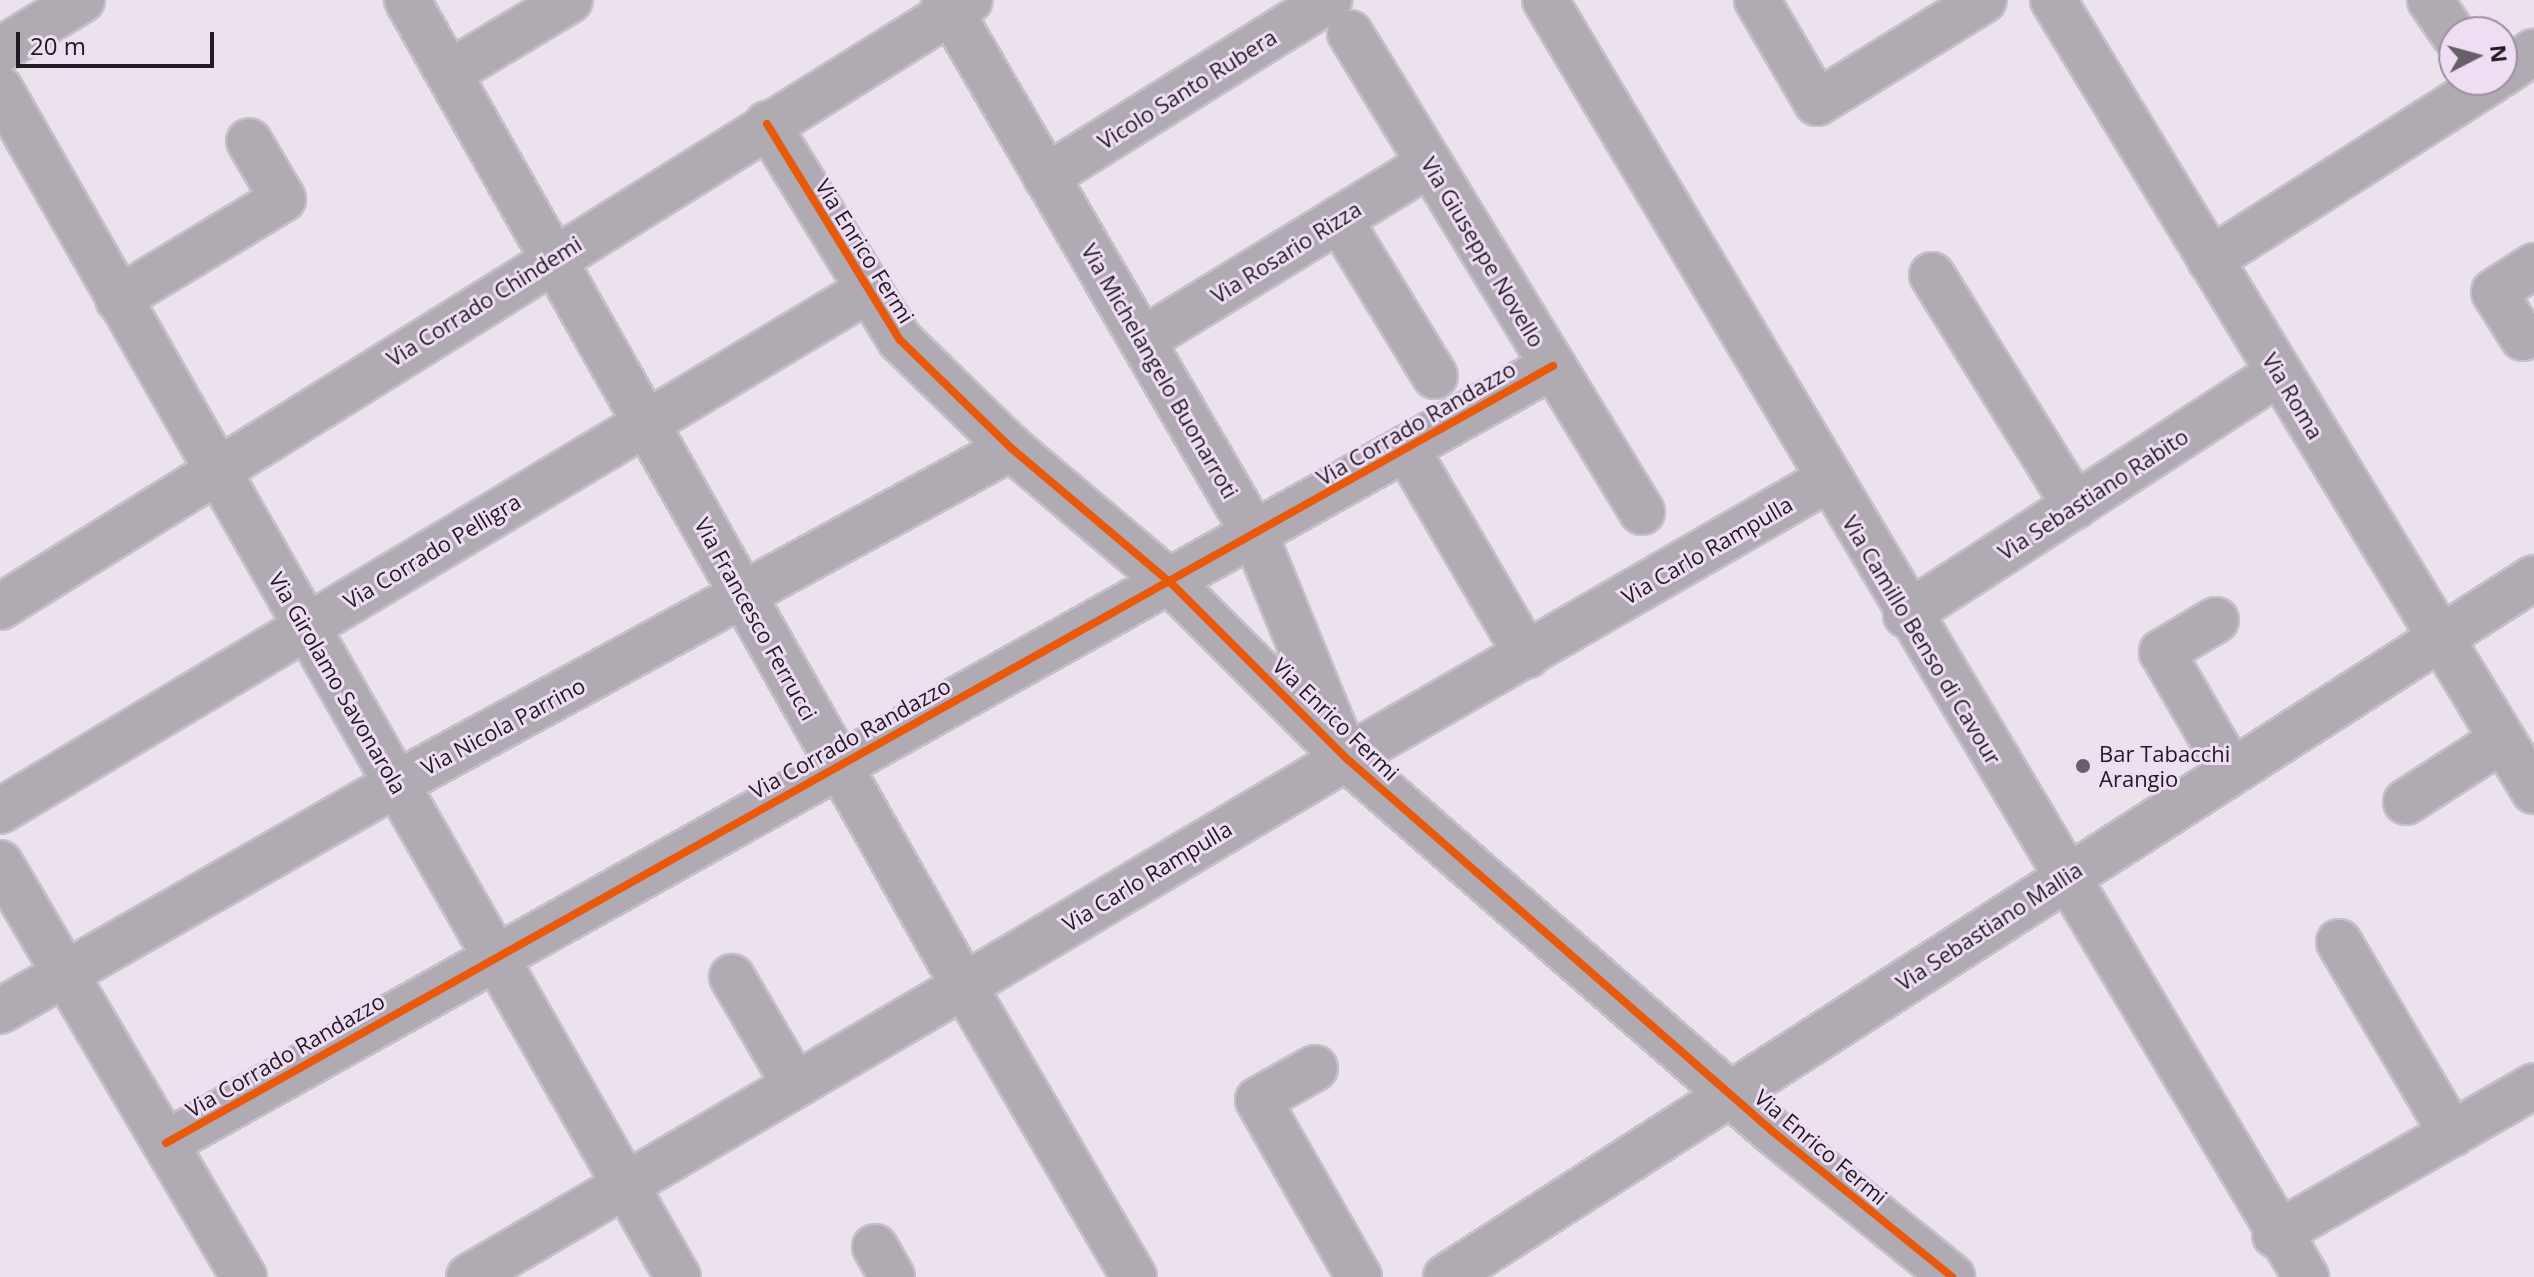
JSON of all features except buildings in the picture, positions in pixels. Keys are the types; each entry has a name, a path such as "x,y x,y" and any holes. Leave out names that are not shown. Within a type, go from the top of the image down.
{"street":[{"path":"0,50 82,0"},
{"name":"Via Francesco Ferrucci","path":"407,0 647,421 837,765 1134,1277"},
{"path":"449,73 570,0"},
{"name":"Via Camillo Benso di Cavour","path":"1545,0 2275,1235 2306,1277"},
{"path":"1757,0 1817,103 1984,0"},
{"name":"Via Roma","path":"2053,0 2534,791"},
{"name":"Via Corrado Chindemi","path":"0,607 214,467 553,260 955,4"},
{"name":"Via Michelangelo Buonarroti","path":"955,4 1046,177 1255,535 1346,758"},
{"name":"Vicolo Santo Rubera","path":"1046,177 1339,17"},
{"name":"Via Giuseppe Novello","path":"1339,17 1642,512"},
{"name":"Via Girolamo Savonarola","path":"0,89 678,1277"},
{"path":"2210,260 2467,96"},
{"name":"Via Enrico Fermi","path":"767,124 865,292 900,340 1011,448 1171,583 1346,758 1730,1094 1952,1277"},
{"path":"118,299 283,199 249,141"},
{"name":"Via Rosario Rizza","path":"1143,340 1429,164"},
{"path":"1339,219 1435,376"},
{"path":"2523,338 2494,292 2534,266"},
{"path":"1932,275 2075,506"},
{"name":"Via Corrado Pelligra","path":"0,811 865,292"},
{"name":"Via Corrado Randazzo","path":"166,1143 837,765 1171,583 1553,366"},
{"name":"Via Sebastiano Rabito","path":"1906,615 2279,373"},
{"name":"Via Nicola Parrino","path":"0,1011 396,784 744,598 1011,448"},
{"path":"1407,450 1527,655"},
{"name":"Via Carlo Rampulla","path":"469,1277 1346,758 1827,480"},
{"name":"Via Sebastiano Mallia","path":"1446,1277 2064,877 2534,578"},
{"path":"2216,620 2162,652 2231,771"},
{"path":"2406,802 2502,740"},
{"path":"0,863 244,1277"},
{"path":"2339,942 2452,1134"},
{"path":"732,977 795,1085"},
{"path":"1315,1068 1258,1100 1359,1277"},
{"path":"2275,1235 2534,1086"}],"cycle path":[{"path":"767,124 900,340 1011,448 1171,583 1346,758 1772,1131 1952,1277"},
{"path":"166,1143 1553,366"}],"place":[{"name":"Bar Tabacchi Arangio","path":"2083,766"}]}
